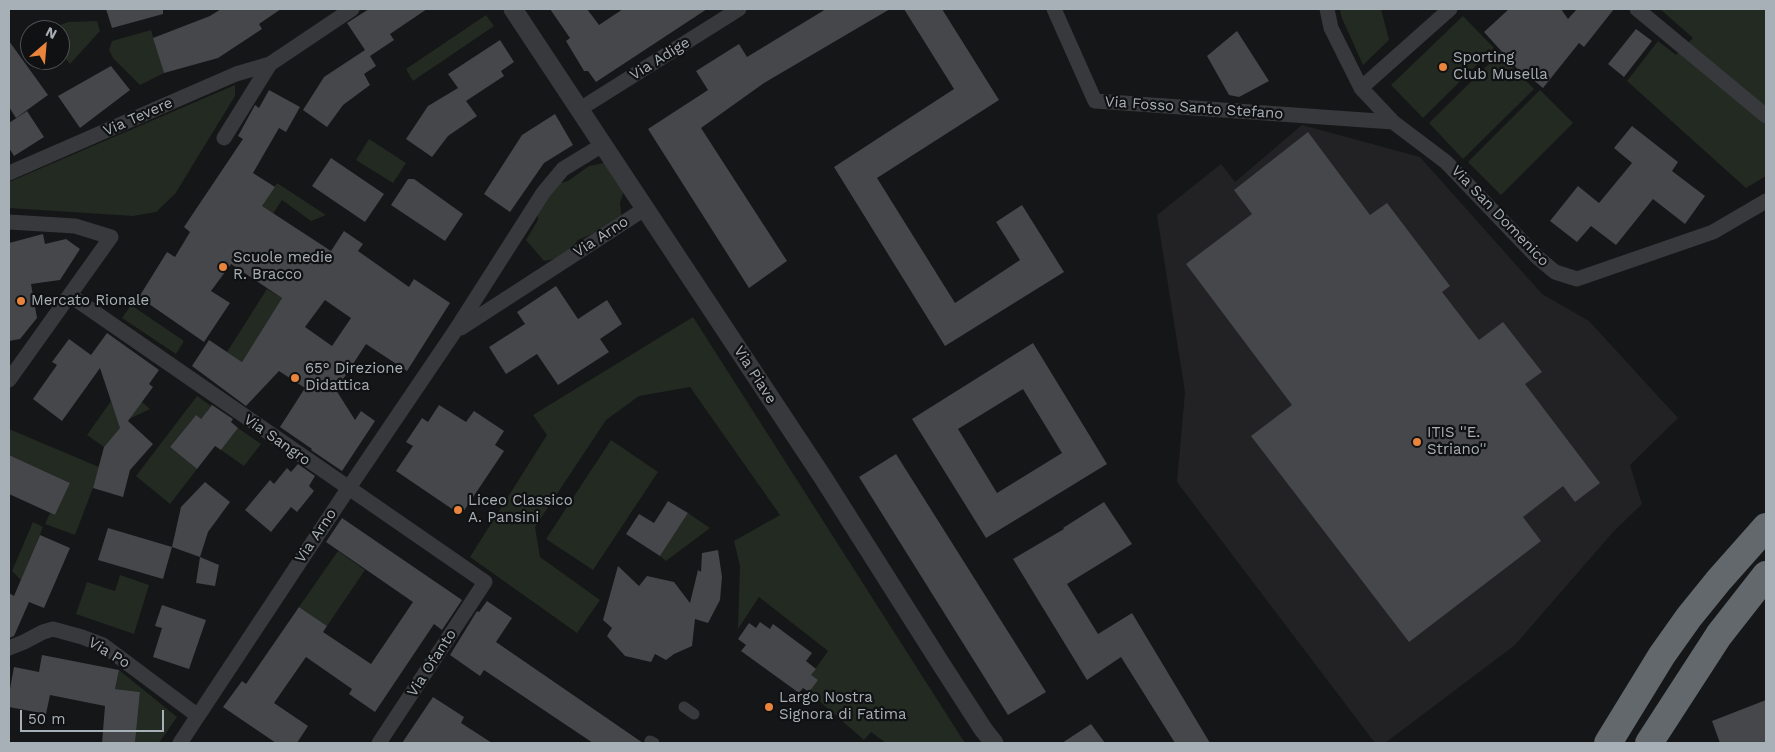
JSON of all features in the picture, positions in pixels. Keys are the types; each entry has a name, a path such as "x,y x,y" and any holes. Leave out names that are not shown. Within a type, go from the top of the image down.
{"highway":[{"path":"1608,743 1662,655 1689,617 1766,527"},
{"path":"1649,743 1719,636 1766,575"}],"street":[{"name":"Via Tevere","path":"9,173 236,74 270,64 352,9"},
{"name":"Via Piave","path":"513,9 822,476 983,730 994,743"},
{"name":"Via Adige","path":"580,109 739,9"},
{"name":"Via Fosso Santo Stefano","path":"1054,9 1095,101 1393,122"},
{"name":"Via San Domenico","path":"1327,9 1331,28 1361,88 1393,122 1446,162 1537,257 1555,272 1576,279 1714,232 1766,201"},
{"path":"1361,88 1450,9"},
{"path":"1637,9 1766,116"},
{"name":"Via Tevere","path":"224,138 270,64"},
{"name":"Via Arno","path":"180,743 455,331 543,193 563,169 604,144"},
{"name":"Via Arno","path":"455,331 646,208"},
{"path":"9,222 75,226 111,237 71,296 10,376"},
{"name":"Via Sangro","path":"71,296 485,582"},
{"name":"Via Ofanto","path":"379,743 485,582"},
{"name":"Via Po","path":"9,648 43,632 53,630 82,636 102,645 198,716"},
{"path":"684,707 694,714"}],"shaded area":[{"path":"1340,9 1381,9 1389,40 1363,65 1341,16"},
{"path":"1660,9 1766,9 1766,176 1746,188 1627,81 1658,41 1676,55 1693,38"},
{"path":"486,15 494,26 413,81 406,69"},
{"name":"Sporting Club Musella","path":"1463,16 1494,48 1423,118 1391,85"},
{"path":"97,21 100,31 70,64 70,22"},
{"path":"151,30 164,73 140,85 113,58 109,50 112,41"},
{"path":"1499,54 1534,89 1463,159 1429,123"},
{"path":"235,85 235,96 175,194 156,212 133,216 9,208 9,182"},
{"path":"1540,90 1573,123 1501,195 1468,162"},
{"name":"ITIS ''E. Striano''","path":"1302,125 1420,157 1542,294 1589,321 1678,418 1630,465 1642,504 1613,532 1515,645 1385,743 1375,743 1177,482 1185,392 1157,215 1221,164 1235,182"},
{"path":"369,139 406,163 393,183 356,160"},
{"path":"609,162 626,184 620,203 622,221 578,240 564,257 544,261 526,240 538,220 537,202 554,185 568,181 589,166"},
{"path":"277,183 326,215 311,221 282,200 259,235 258,195 266,200"},
{"path":"267,289 282,298 242,362 227,352"},
{"path":"131,305 184,341 176,354 122,318"},
{"path":"693,317 966,743 886,743 871,732 864,740 809,692 811,675 828,651 759,597 738,629 740,566 734,541 780,515 690,387 639,396 606,420 535,527 540,557 600,600 577,633 470,557 547,435 533,415"},
{"path":"197,396 211,406 201,419 195,416 170,447 197,469 170,504 136,476"},
{"path":"111,401 115,412 142,402 150,409 127,420 104,447 87,435"},
{"path":"238,428 261,444 244,466 221,450"},
{"path":"9,429 99,467 75,535 45,524 50,513 55,515 70,483 9,455"},
{"path":"611,440 658,472 593,570 546,539"},
{"path":"688,513 710,528 666,561 660,556"},
{"path":"33,522 43,527 21,580 12,571"},
{"path":"338,551 365,570 327,626 299,607"},
{"path":"120,575 149,585 134,634 76,614 87,582 115,591"},
{"path":"119,670 177,717 159,743 135,743 140,692 115,689"}],"building":[{"path":"106,9 163,9 163,14 112,28"},
{"path":"221,9 281,9 259,24 262,29 218,58 164,73 153,38 210,16"},
{"path":"369,9 427,9 390,34 394,40 370,56 376,66 364,74 370,85 343,105 327,127 303,110 324,77 365,50 347,23"},
{"path":"550,9 587,9 599,25 623,9 707,9 596,82 588,71 584,71 566,41 570,38"},
{"path":"826,9 890,9 764,83 701,128 787,261 749,288 648,129 708,90 696,71 739,44 747,57"},
{"path":"904,9 942,9 999,100 877,178 955,303 1020,260 996,222 1022,205 1064,272 945,346 834,167 954,89"},
{"path":"1509,9 1561,9 1568,19 1577,9 1614,9 1584,47 1579,43 1543,88 1525,73 1523,75 1484,32"},
{"path":"1636,29 1652,41 1624,77 1608,64"},
{"path":"1237,31 1269,81 1239,97 1229,95 1207,56"},
{"path":"500,40 514,62 501,71 504,76 466,101 477,116 448,136 432,157 406,139 428,106 458,88 448,74"},
{"path":"9,41 20,56 20,70 30,70 48,95 16,118 9,107"},
{"path":"111,66 130,90 80,128 58,96"},
{"path":"269,90 300,107 286,132 279,128 253,173 275,187 262,206 331,251 344,231 363,244 358,251 409,287 414,279 450,303 407,371 366,344 336,390 355,420 361,411 375,421 342,471 280,427 305,388 279,371 246,406 192,366 209,340 242,362 282,298 231,264 211,291 230,303 204,342 139,297 167,252 175,257 190,232 184,227 243,139 238,136 255,105 259,108","holes":["325,300 351,318 332,346 305,327"]},
{"path":"27,111 44,137 14,156 9,148 9,123"},
{"path":"555,114 573,145 544,163 510,212 484,194 522,135"},
{"path":"1632,126 1678,162 1672,171 1705,196 1685,224 1653,199 1616,245 1591,226 1577,242 1550,221 1578,186 1599,203 1632,163 1614,148"},
{"path":"1308,132 1370,215 1387,203 1450,286 1442,292 1479,340 1503,322 1542,372 1525,384 1600,483 1575,502 1563,486 1523,517 1541,541 1409,642 1251,436 1292,405 1186,264 1252,214 1234,190"},
{"path":"331,158 384,194 365,222 312,186"},
{"path":"408,179 414,179 463,214 445,241 391,205"},
{"name":"Mercato Rionale","path":"43,234 45,244 66,239 80,249 60,280 31,284 37,318 20,339 9,341 9,243"},
{"path":"556,286 578,319 607,300 622,324 600,339 609,352 558,385 537,354 506,374 489,347 525,324 517,312"},
{"path":"107,333 159,370 149,384 153,387 128,421 153,444 130,470 123,497 93,488 104,447 120,428 100,368 62,421 33,399 57,365 52,362 69,339 91,355"},
{"path":"1033,343 1107,464 986,538 912,419","holes":["1023,389 1062,453 997,493 958,429"]},
{"path":"212,405 233,419 231,422 238,428 221,450 215,446 197,469 170,447 196,415 201,419"},
{"path":"439,405 466,422 474,411 504,431 495,445 504,451 461,515 396,471 413,446 406,442 422,418 428,422"},
{"path":"896,454 1046,692 1008,715 859,477"},
{"path":"9,455 70,483 55,515 9,494"},
{"path":"298,464 315,476 309,486 314,491 297,512 291,507 271,532 245,510 270,480 274,484 287,468 291,472"},
{"path":"205,482 230,502 208,532 200,557 172,547 181,507"},
{"path":"668,501 688,513 660,556 626,534 639,514 654,523"},
{"path":"1104,502 1132,544 1067,584 1098,634 1132,613 1210,743 1175,743 1121,657 1087,680 1013,559 1064,529"},
{"path":"342,518 462,600 442,630 434,624 375,712 349,694 352,689 306,657 274,703 308,726 297,743 276,743 223,707 242,681 246,684 299,607 327,626 323,632 371,664 413,602 326,542"},
{"path":"108,528 172,547 163,579 98,560"},
{"path":"40,535 70,548 44,608 29,602 14,636 9,638 9,593 14,596"},
{"path":"718,550 722,577 720,600 708,623 695,619 692,646 666,660 655,654 651,662 625,656 607,636 612,628 603,620 618,566 639,586 647,576 674,582 690,603 698,570 701,572 702,553"},
{"path":"200,557 219,565 215,586 196,583"},
{"path":"487,601 512,618 496,642 643,743 593,743 484,670 480,676 450,655 477,611 479,612"},
{"path":"162,605 206,620 189,669 153,657 162,628 155,626"},
{"path":"760,622 770,629 773,624 812,653 806,661 816,669 811,675 818,680 809,692 803,688 799,693 741,651 746,645 738,639 749,623 756,628"},
{"path":"42,655 119,670 115,689 140,692 135,743 102,743 105,706 50,695 46,714 9,707 9,694 14,667 39,672"},
{"path":"433,697 464,717 461,723 492,743 402,743"},
{"path":"1766,700 1766,743 1720,743 1712,721"},
{"path":"1091,724 1105,743 1062,743"}],"place":[{"name":"Sporting Club Musella","path":"1443,67"},
{"name":"Scuole medie R. Bracco","path":"223,267"},
{"name":"Mercato Rionale","path":"21,301"},
{"name":"65° Direzione Didattica","path":"295,378"},
{"name":"ITIS ''E. Striano''","path":"1417,442"},
{"name":"Liceo Classico A. Pansini","path":"458,510"},
{"name":"Largo Nostra Signora di Fatima","path":"769,707"}]}
